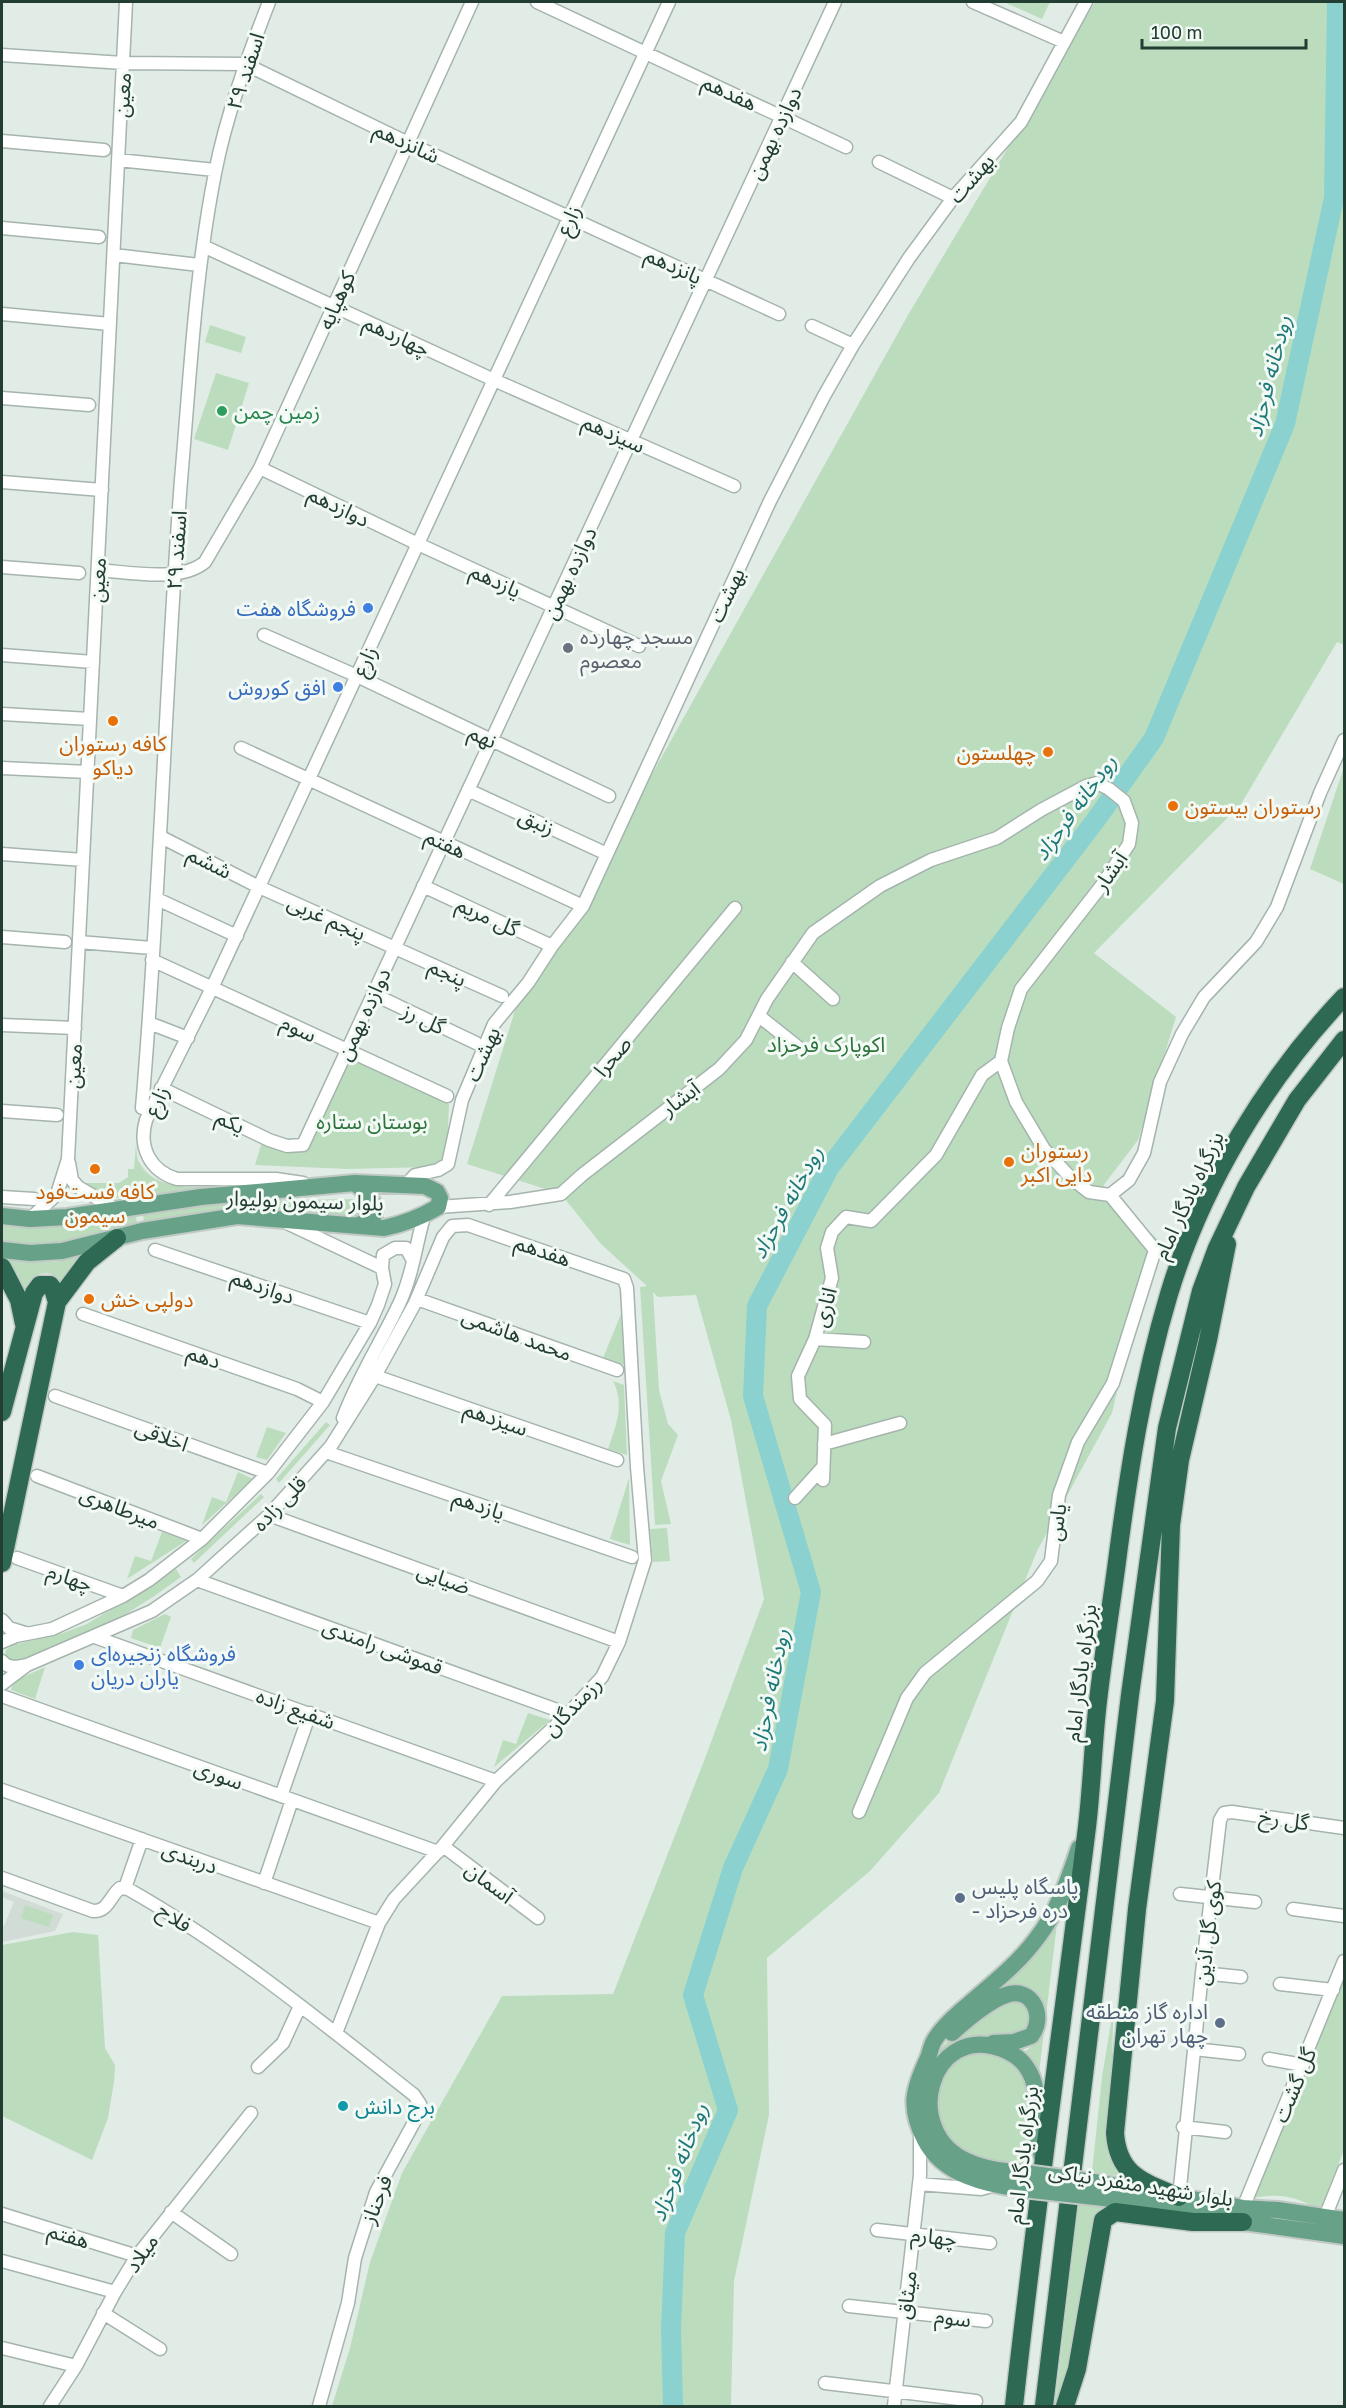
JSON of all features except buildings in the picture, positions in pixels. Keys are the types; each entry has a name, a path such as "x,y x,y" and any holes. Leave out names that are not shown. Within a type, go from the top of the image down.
{"highway":[{"name":"بزرگراه یادگار امام","path":"1014,2406 1087,1825 1097,1704 1136,1430 1147,1375 1169,1293 1197,1219 1244,1130 1280,1074 1344,997"},
{"path":"1044,2406 1130,1695 1167,1428 1201,1291 1234,1212 1297,1100 1344,1040"},
{"path":"1179,2197 1145,2183 1132,2174 1120,2161 1115,2133 1136,1920 1165,1701 1171,1525 1175,1493 1180,1460 1208,1340 1234,1212"},
{"path":"9,1561 57,1302 87,1262 117,1238"},
{"path":"2,1267 18,1300 24,1324"},
{"path":"2,1412 6,1369 34,1293 40,1285 50,1285 57,1302"},
{"path":"1065,2406 1077,2369 1103,2220 1114,2212 1193,2222 1243,2215"}],"main road":[{"name":"بلوار سیمون بولیوار","path":"2,1216 30,1219 67,1217 201,1197 355,1183 425,1186 433,1189 440,1198 432,1210 405,1224 384,1228 237,1216 142,1231 62,1251 30,1253 2,1250"},
{"path":"355,1183 374,1204 375,1211 372,1220 357,1225"},
{"path":"2,1392 6,1369"},
{"name":"بلوار شهید منفرد نیاکی","path":"1087,1825 1066,1887 1051,1920 1013,1965 945,2027 933,2042 918,2077 914,2096 919,2128 932,2150 960,2173 995,2186 1024,2181 1094,2182 1179,2197 1243,2215 1344,2236"},
{"path":"928,2058 954,2031 1002,1996 1015,1993 1031,2001 1038,2011 1038,2021 1030,2036 1014,2043 983,2044"},
{"name":"بلوار شهید منفرد نیاکی","path":"1043,2164 1037,2128 1036,2092 1028,2068 1013,2054 983,2044 954,2053 939,2069 930,2090 928,2103 931,2120 940,2138 949,2150 966,2161 1024,2181 1104,2198 1176,2209 1243,2215 1278,2210 1344,2220"}],"street":[{"name":"معین","path":"117,1210 78,1187 72,1180 68,1159 126,2"},
{"name":"۲۹ اسفند","path":"142,1107 162,837 174,574 199,265 215,170 245,64 269,2"},
{"name":"کوهپایه","path":"174,574 195,570 205,562 260,468 472,2"},
{"name":"هفدهم","path":"537,2 846,147"},
{"name":"زارع","path":"319,1186 276,1179 177,1179 168,1177 150,1161 142,1139 146,1120 237,936 669,2"},
{"name":"دوازده بهمن","path":"303,1145 835,2"},
{"path":"973,2 1065,42"},
{"name":"بهشت","path":"405,1186 415,1175 438,1170 448,1164 462,1100 494,1024 528,983 552,946 583,906 770,501 853,345 909,258 953,198 1021,122 1086,2"},
{"path":"2,55 123,63 245,64"},
{"name":"شانزدهم","path":"245,64 408,143 569,217"},
{"path":"2,141 104,150"},
{"path":"118,160 215,170"},
{"path":"879,162 953,198"},
{"name":"پانزدهم","path":"569,217 779,314"},
{"path":"2,228 99,237"},
{"name":"چهاردهم","path":"203,246 494,380"},
{"path":"114,255 199,265"},
{"path":"2,314 110,324"},
{"path":"812,326 853,345"},
{"name":"سیزدهم","path":"494,380 734,486"},
{"path":"2,398 89,405"},
{"name":"دوازدهم","path":"260,468 418,544"},
{"path":"2,482 102,490"},
{"name":"یازدهم","path":"418,544 639,646"},
{"path":"2,567 79,573"},
{"path":"98,570 174,574"},
{"path":"264,635 357,676"},
{"path":"2,656 93,662"},
{"name":"نهم","path":"357,676 609,796"},
{"path":"2,714 90,719"},
{"path":"1110,1195 1129,1180 1144,1153 1160,1082 1182,1034 1204,997 1256,942 1277,907 1320,793 1344,740"},
{"name":"هفتم","path":"241,748 583,906"},
{"path":"2,768 88,772"},
{"name":"آبشار","path":"432,1210 532,1200 561,1194 607,1155 719,1069 746,1040 767,999 813,933 880,886 931,860 997,838 1041,810 1086,786 1097,783 1124,801 1132,823 1129,844 1102,885 1021,988 1008,1028 1002,1061 1016,1102 1044,1149 1071,1178 1089,1192 1110,1195"},
{"name":"زنبق","path":"468,790 607,854"},
{"name":"ششم","path":"162,837 259,887"},
{"path":"2,854 83,860"},
{"name":"گل مریم","path":"423,886 552,946"},
{"name":"پنجم غربی","path":"259,887 394,947"},
{"path":"158,899 237,936"},
{"name":"صحرا","path":"489,1205 735,908"},
{"path":"2,938 66,942"},
{"path":"79,942 152,954"},
{"name":"پنجم","path":"394,947 502,996"},
{"name":"سوم","path":"152,954 212,988 447,1096"},
{"path":"792,962 833,999"},
{"name":"گل رز","path":"373,993 476,1043"},
{"path":"759,1016 803,1051"},
{"path":"149,1023 188,1038"},
{"path":"2,1025 75,1028"},
{"name":"اناری","path":"823,1480 825,1425 800,1399 798,1376 815,1339 832,1278 827,1248 832,1232 846,1217 871,1221 936,1155 982,1075 1002,1061"},
{"name":"یکم","path":"161,1088 269,1140 287,1146 303,1145"},
{"path":"2,1112 57,1115"},
{"name":"معین","path":"30,1219 57,1194 68,1159"},
{"name":"یاس","path":"859,1812 908,1698 926,1673 1037,1581 1051,1561 1059,1495 1078,1442 1113,1383 1155,1251 1110,1195"},
{"path":"2,1197 34,1199"},
{"path":"337,1436 353,1389 400,1302 412,1268 412,1259 432,1210"},
{"path":"278,1218 381,1268 383,1256 395,1248 406,1248 412,1259"},
{"name":"هفدهم","path":"458,1224 500,1235 621,1277 626,1282"},
{"name":"قلی زاده","path":"2,1684 27,1665 152,1611 197,1580 269,1515 326,1452 337,1436 375,1376 417,1299 443,1237 449,1228 458,1224"},
{"name":"دوازدهم","path":"155,1250 370,1323"},
{"name":"قلی زاده","path":"2,1642 16,1636 60,1626 123,1596 149,1580 202,1539 268,1473 323,1402 370,1323 383,1290 384,1277 381,1268"},
{"name":"رزمندگان","path":"336,2033 379,1923 394,1899 440,1849 496,1781 568,1714 602,1677 619,1641 645,1560 626,1282"},
{"name":"محمد هاشمی","path":"417,1299 617,1370"},
{"name":"دهم","path":"83,1314 297,1389 323,1402"},
{"path":"815,1339 864,1342"},
{"name":"سیزدهم","path":"375,1376 617,1460"},
{"name":"اخلاقی","path":"55,1396 268,1473"},
{"path":"824,1444 900,1424"},
{"name":"یازدهم","path":"326,1452 632,1557"},
{"path":"795,1498 823,1467"},
{"name":"میرطاهری","path":"37,1476 202,1539"},
{"name":"ضیایی","path":"269,1515 619,1641"},
{"name":"چهارم","path":"9,1561 123,1596"},
{"name":"قموشی رامندی","path":"197,1580 568,1714"},
{"path":"2,1620 9,1628 29,1634"},
{"name":"شفیع زاده","path":"95,1637 496,1781"},
{"path":"2,1661 16,1668 27,1665"},
{"name":"سوری","path":"2,1696 286,1798 440,1849"},
{"path":"264,1883 310,1713"},
{"name":"دربندی","path":"2,1790 379,1923"},
{"name":"گل رخ","path":"1224,1813 1232,1812 1344,1828"},
{"name":"کوی گل آذین","path":"1179,2197 1202,1972 1220,1820 1224,1813"},
{"path":"2,1878 100,1912 116,1891 125,1888 142,1839"},
{"name":"آسمان","path":"440,1849 538,1918"},
{"name":"فلاح","path":"125,1888 174,1915 336,2033"},
{"path":"1180,1893 1255,1902"},
{"path":"1293,1908 1344,1916"},
{"name":"گل گشت","path":"1243,2215 1344,1961"},
{"path":"1202,1972 1241,1977"},
{"path":"1280,1984 1333,1990"},
{"path":"258,2067 283,2043 300,2006"},
{"name":"فرحناز","path":"319,2406 348,2303 355,2258 376,2192 418,2115 420,2104 414,2095 336,2033"},
{"path":"1194,2049 1239,2054"},
{"path":"1269,2059 1303,2065"},
{"name":"میلاد","path":"50,2406 76,2366 103,2313 137,2256 251,2113"},
{"path":"1185,2127 1225,2132"},
{"name":"میثاق","path":"894,2406 919,2184 921,2158 919,2128"},
{"path":"1325,2217 1344,2170"},
{"path":"919,2184 981,2189 995,2186"},
{"path":"171,2212 231,2254"},
{"name":"هفتم","path":"2,2214 137,2256"},
{"name":"چهارم","path":"877,2230 990,2242"},
{"path":"2,2261 115,2292"},
{"name":"سوم","path":"849,2306 986,2321"},
{"path":"103,2313 160,2349"},
{"path":"2,2348 76,2366"},
{"path":"825,2383 976,2401"}],"shaded area":[{"path":"2,1891 63,1914 55,1931 2,1942 2,1926 14,1902 2,1897"}],"green space":[{"path":"1004,2 1050,2 1042,19"},
{"name":"اکوپارک فرحزاد","path":"1095,2 1344,2 1344,645 1337,642 1241,804 1094,953 1176,1017 1138,1140 1103,1186 1163,1245 1137,1308 1112,1413 1037,1551 939,1793 870,1871 767,1958 769,2115 734,2281 731,2406 332,2406 350,2348 370,2262 402,2173 502,1996 613,1994 704,1761 764,1599 731,1420 696,1295 658,1297 653,1292 659,1390 668,1424 678,1435 661,1481 671,1524 655,1525 640,1287 647,1286 601,1244 561,1194 467,1164 517,1004 543,970 908,315"},
{"path":"210,325 246,337 241,353 205,342"},
{"name":"زمین چمن","path":"216,373 249,383 228,450 194,439"},
{"path":"1344,767 1344,884 1310,869"},
{"name":"بوستان ستاره","path":"348,1058 449,1104 447,1152 441,1162 432,1167 347,1169 255,1165 262,1142 279,1151 300,1150"},
{"path":"136,1144 139,1162 149,1174 163,1182 197,1187 267,1182 124,1198 107,1198 85,1186 84,1183 119,1183 128,1177 128,1169 134,1169"},
{"path":"352,1199 359,1202 362,1208 362,1213 354,1218 144,1224 143,1213 235,1201"},
{"path":"136,1214 137,1225 86,1239 36,1245 2,1242 2,1223"},
{"path":"86,1256 58,1295 52,1274 46,1273 33,1278 27,1298 17,1273 2,1258 53,1262"},
{"path":"621,1314 624,1365 603,1358"},
{"path":"613,1381 624,1385 627,1455 608,1449 619,1407 617,1390"},
{"path":"326,1422 330,1425 279,1483 276,1479"},
{"path":"267,1427 286,1433 267,1460 256,1457"},
{"path":"238,1472 253,1479 202,1525 212,1497 226,1502"},
{"path":"629,1478 630,1545 610,1539"},
{"path":"261,1494 264,1497 194,1563 191,1559"},
{"path":"667,1528 670,1561 653,1562 650,1529"},
{"path":"162,1532 186,1541 127,1579 135,1556 151,1561"},
{"path":"176,1569 181,1577 113,1622 15,1662 8,1660 5,1656 6,1650 13,1645 63,1633 87,1624"},
{"path":"165,1614 171,1617 160,1648 131,1638 133,1630"},
{"path":"45,1667 35,1699 11,1690 14,1681"},
{"path":"528,1713 550,1720 494,1767 503,1740 516,1744"},
{"path":"25,1905 53,1915 49,1927 21,1918"},
{"path":"1057,1924 1045,2021 1040,2001 1032,1993 1005,1985 1032,1959"},
{"path":"73,1932 98,1935 105,2048 115,2065 108,2118 92,2160 2,2116 2,1945"},
{"path":"1344,1976 1344,2150 1320,2211 1304,2202 1288,2197 1254,2198"},
{"path":"1008,1997 1031,2008 1028,2032 940,2059 935,2054 950,2039"},
{"path":"1114,2004 1108,2155 1119,2176 1092,2172 1102,2077"},
{"path":"1045,2023 1039,2073 1024,2052 1035,2043"},
{"path":"971,2051 1006,2055 1028,2077 1033,2128 1032,2165 975,2156 958,2147 942,2127 935,2102 940,2077 949,2065"},
{"path":"1079,2199 1123,2206 1110,2209 1061,2406 1055,2406"}],"waterway":[{"name":"رودخانه فرحزاد","path":"673,2406 671,2329 675,2233 728,2110 693,1995 733,1868 778,1769 811,1592 753,1396 757,1306 829,1168 1095,821 1154,738 1285,424 1334,198 1337,2"}],"place":[{"name":"زمین چمن","path":"222,411"},
{"name":"فروشگاه هفت","path":"368,608"},
{"name":"مسجد چهارده معصوم","path":"568,648"},
{"name":"افق کوروش","path":"338,687"},
{"name":"کافه رستوران دیاکو","path":"113,721"},
{"name":"چهلستون","path":"1048,752"},
{"name":"رستوران بیستون","path":"1173,806"},
{"name":"رستوران دایی اکبر","path":"1009,1162"},
{"name":"کافه فست‌فود سیمون","path":"95,1169"},
{"name":"دولپی خش","path":"89,1299"},
{"name":"فروشگاه زنجیره‌ای یاران دریان","path":"79,1665"},
{"name":"پاسگاه پلیس - دره فرحزاد","path":"960,1898"},
{"name":"اداره گاز منطقه چهار تهران","path":"1220,2023"},
{"name":"برج دانش","path":"343,2106"}]}
